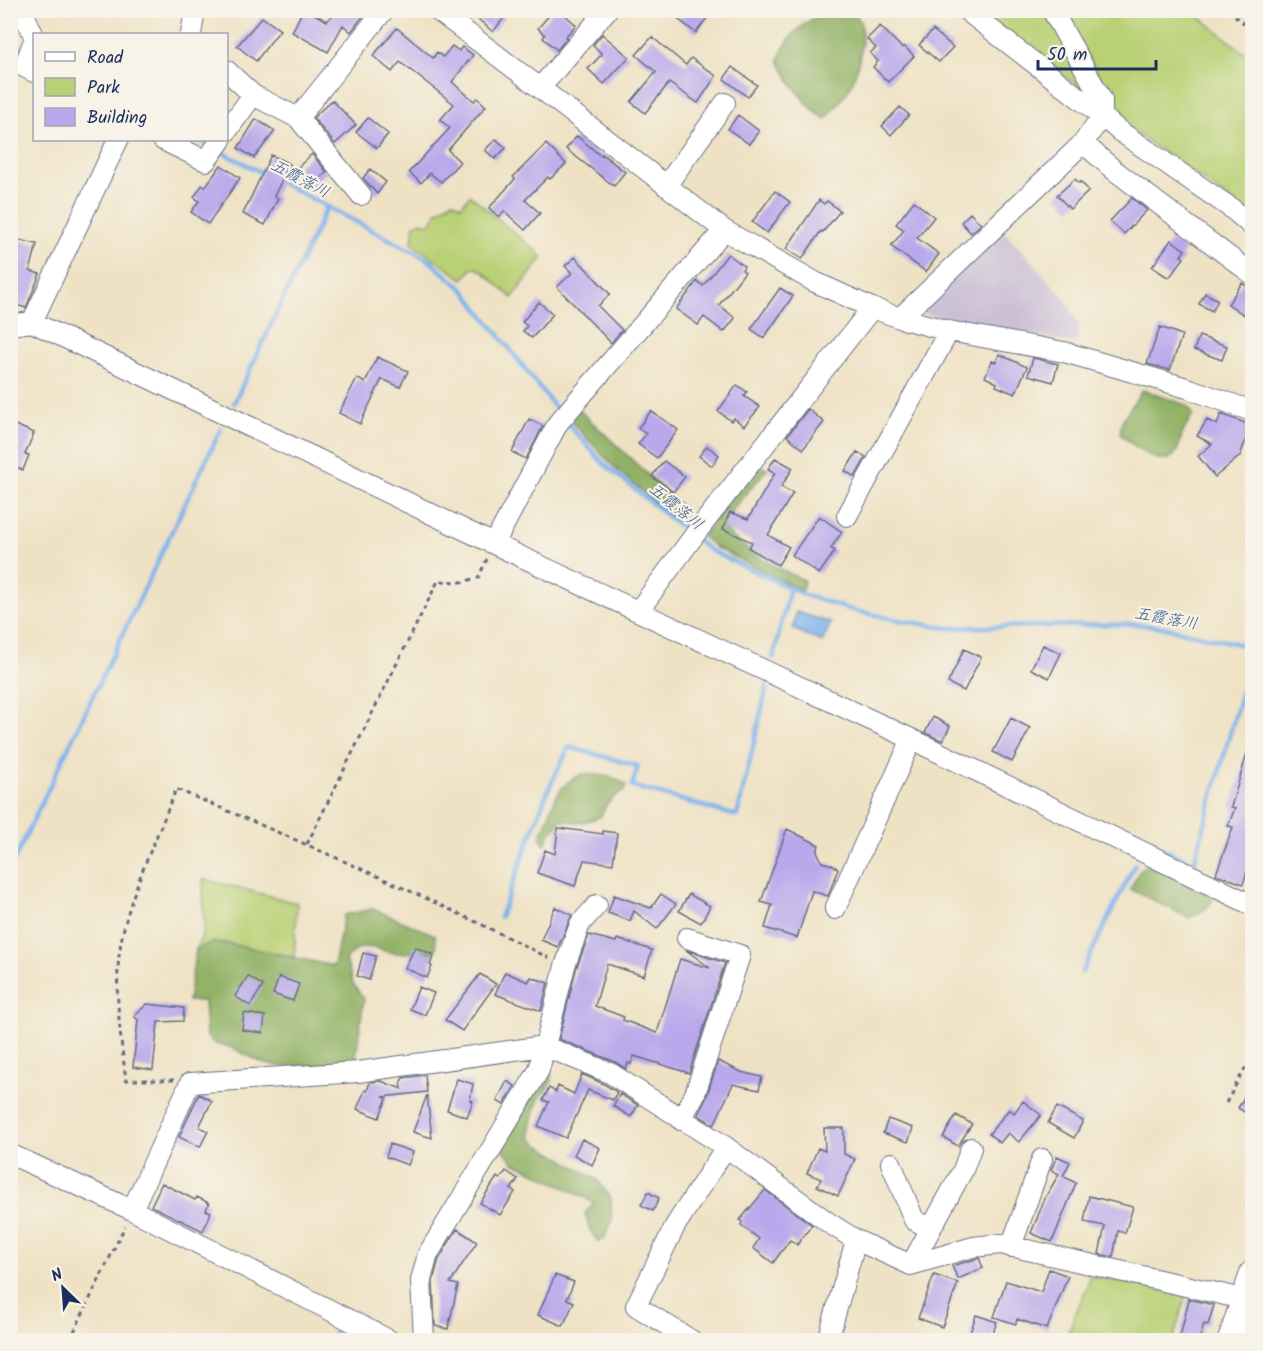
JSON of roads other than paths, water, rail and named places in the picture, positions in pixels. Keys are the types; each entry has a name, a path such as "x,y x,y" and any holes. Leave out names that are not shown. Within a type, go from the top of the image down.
{"main road":[{"path":"1230,1341 1248,1299 1252,1273"}],"street":[{"path":"22,10 33,37"},
{"path":"191,33 195,10"},
{"path":"298,118 384,10"},
{"path":"437,10 724,230 815,282 900,318 949,331 1064,352 1187,388 1252,411"},
{"path":"540,88 607,10"},
{"path":"966,10 1118,130 1231,208 1252,226"},
{"path":"900,318 1083,143 1102,116 1102,100 1052,10"},
{"path":"30,67 33,46"},
{"path":"228,72 253,94 298,118 362,195"},
{"path":"228,129 253,94"},
{"path":"666,186 725,103"},
{"path":"32,322 118,141"},
{"path":"165,141 206,161 220,141"},
{"path":"1083,143 1114,170 1252,274"},
{"path":"494,544 562,419 724,230"},
{"path":"639,610 693,537 872,308"},
{"path":"10,325 32,322 494,544 912,739 1252,905"},
{"path":"847,516 949,331"},
{"path":"836,909 912,739"},
{"path":"424,1341 421,1280 428,1254 539,1070 565,966 580,924 597,905"},
{"path":"681,1119 695,1094 740,956 687,938"},
{"path":"132,1210 190,1083 358,1072 544,1046 610,1073 726,1147 829,1223 856,1240 911,1264 973,1247 1001,1244 1248,1299"},
{"path":"691,1341 636,1306 675,1226 726,1147"},
{"path":"911,1264 963,1170 971,1148"},
{"path":"10,1154 132,1210 389,1341"},
{"path":"1011,1246 1042,1159"},
{"path":"891,1163 914,1220 931,1229"},
{"path":"828,1341 856,1240"}],"water":[{"path":"796,612 831,623 822,642 793,629"}],"waterway":[{"name":"五霞落川","path":"10,43 25,49"},
{"name":"五霞落川","path":"201,141 210,145"},
{"name":"五霞落川","path":"220,151 266,175"},
{"name":"五霞落川","path":"276,180 427,259 464,290 560,414"},
{"path":"234,403 327,207"},
{"name":"五霞落川","path":"565,421 604,464 689,534"},
{"path":"10,869 221,429"},
{"name":"五霞落川","path":"696,539 709,550 805,595 855,611 899,620 947,628 1132,624 1162,627 1252,647"},
{"path":"773,658 790,588"},
{"path":"1147,841 1194,863 1252,655"},
{"path":"500,917 548,790 569,747 638,766 632,786 737,816 767,686"},
{"path":"1082,972 1135,864"},
{"path":"331,1340 336,1329"}]}
